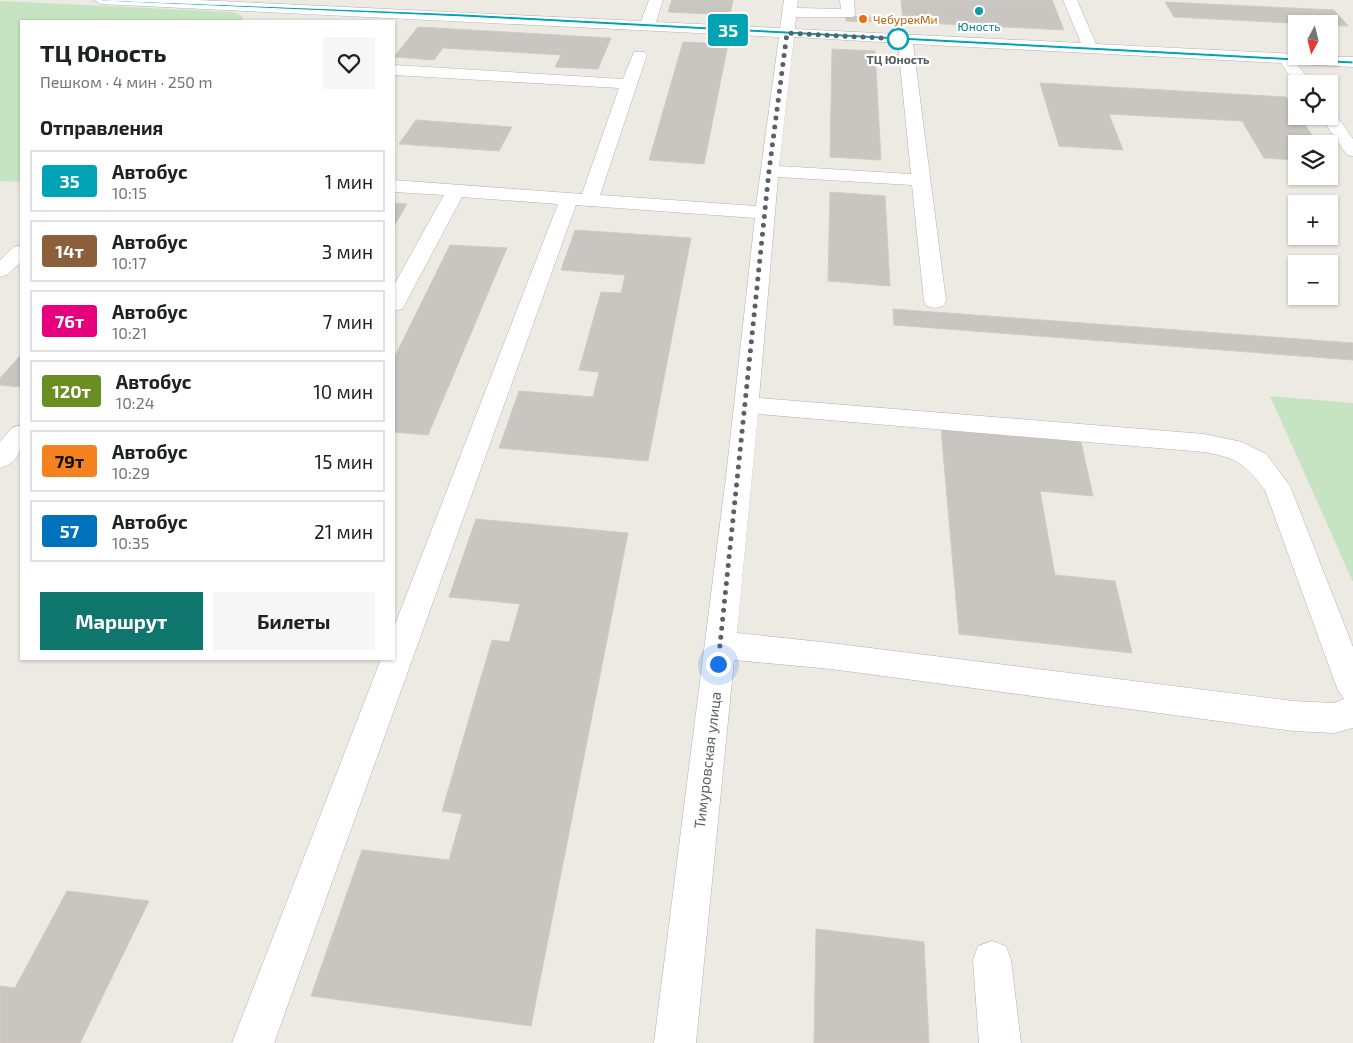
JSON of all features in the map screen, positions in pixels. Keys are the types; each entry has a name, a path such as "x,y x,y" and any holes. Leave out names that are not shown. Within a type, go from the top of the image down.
{"street":[{"path":"101,0 279,7 469,10 647,25 789,15 848,14 848,0"},
{"path":"647,25 656,0"},
{"path":"1070,0 1091,50"},
{"path":"265,20 279,7"},
{"path":"789,15 906,39 1353,62"},
{"name":"Тимуровская улица","path":"675,1043 746,405 769,171 789,15"},
{"path":"906,39 935,301"},
{"path":"253,1043 579,200 629,84 639,55"},
{"path":"1286,59 1298,75"},
{"path":"395,70 629,84"},
{"path":"1334,125 1353,151"},
{"path":"769,171 921,180"},
{"path":"395,186 765,213"},
{"path":"395,302 456,191"},
{"path":"0,271 20,252"},
{"path":"746,405 1204,443 1233,448 1257,460 1277,486 1353,688"},
{"path":"0,431 20,433"},
{"path":"0,459 20,434"},
{"path":"720,645 831,656 1293,716 1334,718 1351,714 1353,710"},
{"path":"992,960 1000,1043"}],"green space":[{"path":"0,1 232,12 241,15 244,20 20,20 20,182 0,181"},
{"path":"1270,396 1353,403 1353,582"}],"building":[{"path":"672,0 733,0 730,15 668,12"},
{"name":"Юность","path":"901,0 1052,0 1064,30 903,22"},
{"path":"1165,2 1334,10 1348,26 1338,25 1338,15 1288,15 1288,23 1174,17"},
{"path":"846,16 867,17 868,22 846,21"},
{"path":"867,17 884,18 884,22 867,21"},
{"path":"418,27 611,38 598,69 555,67 561,55 443,48 434,60 395,56"},
{"path":"683,42 728,44 704,164 649,160"},
{"path":"832,49 875,51 881,160 830,157"},
{"path":"1040,83 1286,97 1288,100 1288,125 1305,125 1312,135 1288,135 1288,160 1264,158 1242,121 1109,114 1123,150 1059,146"},
{"path":"416,120 512,127 499,151 399,144"},
{"path":"830,192 885,196 890,286 828,281"},
{"path":"395,203 407,204 395,224"},
{"path":"575,230 691,238 648,461 499,448 519,391 593,397 599,372 579,370 601,292 621,293 625,275 561,270"},
{"path":"450,245 507,248 428,435 395,432 395,356"},
{"path":"893,309 1353,343 1353,360 894,325"},
{"path":"20,356 20,387 0,385 0,378"},
{"path":"941,429 1081,442 1093,496 1040,491 1055,575 1115,581 1132,653 959,634"},
{"path":"476,519 628,533 531,1026 311,996 362,850 449,860 462,814 442,811 492,640 509,642 520,604 449,597"},
{"path":"67,891 149,901 80,1043 0,1043 0,986 15,988"},
{"path":"816,929 924,942 929,1043 814,1043"}],"bus line":[{"name":"35","path":"102,0 326,9 1091,50 1353,62"}],"place":[{"name":"Юность","path":"979,11"},
{"name":"ЧебурекМи","path":"863,19"},
{"name":"ТЦ Юность","path":"898,39"}],"route":[{"path":"718,664 739,477 769,171 787,33 898,39"}]}
